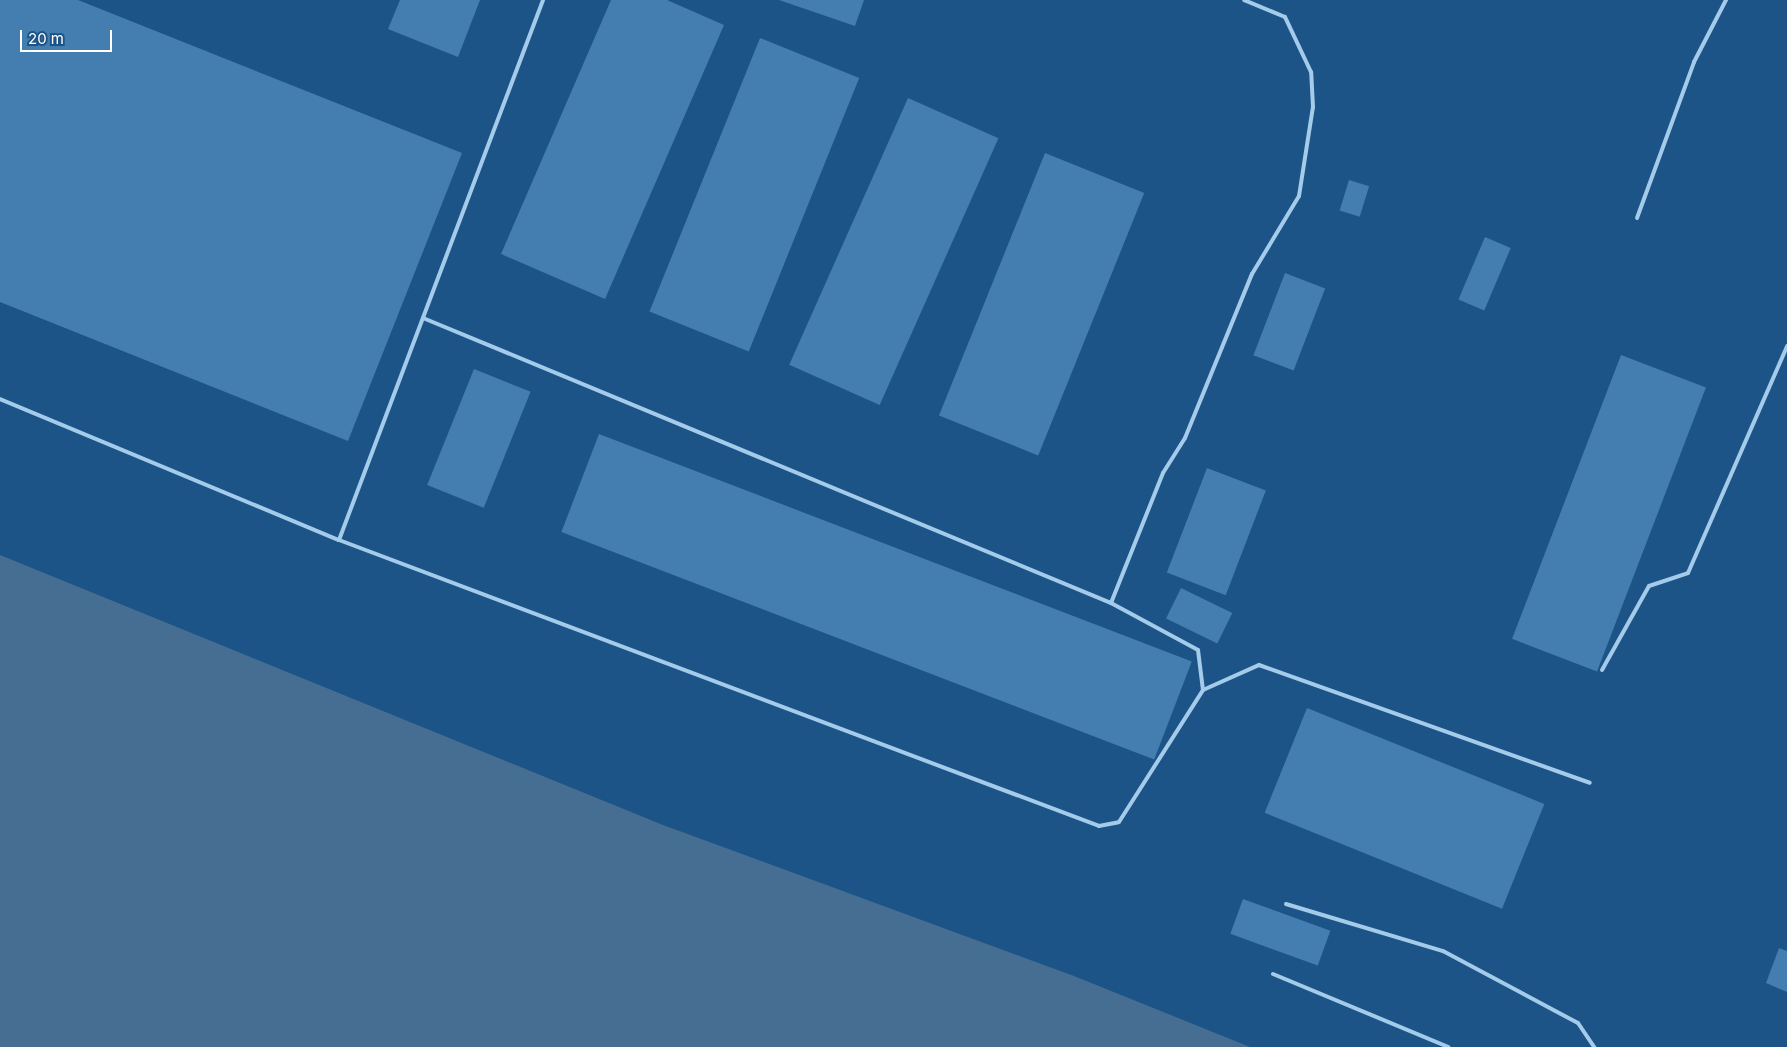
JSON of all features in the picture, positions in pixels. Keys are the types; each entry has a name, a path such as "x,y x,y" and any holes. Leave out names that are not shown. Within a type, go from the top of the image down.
{"lane":[{"path":"338,540 543,0"},
{"path":"1111,603 1163,473 1186,438 1252,274 1299,196 1313,106 1311,72 1285,17 1244,0"},
{"path":"1637,218 1694,62 1726,0"},
{"path":"423,318 1111,603 1198,650 1203,690"},
{"path":"1602,670 1648,586 1688,573 1787,346"},
{"path":"0,400 338,540 1099,826 1119,822 1203,690 1259,665 1590,783"},
{"path":"1286,904 1443,951 1578,1023 1594,1047"},
{"path":"1273,974 1448,1047"}],"water":[{"path":"0,555 663,825 1074,976 1250,1047 0,1047"}],"building":[{"path":"0,0 78,0 462,153 348,441 0,302"},
{"path":"400,0 480,0 458,57 388,29"},
{"path":"611,0 667,0 724,25 605,299 501,254"},
{"path":"779,0 864,0 855,26"},
{"path":"760,38 859,78 749,352 649,312"},
{"path":"908,98 998,138 880,405 789,365"},
{"path":"1045,153 1144,193 1038,455 939,415"},
{"path":"1349,180 1369,186 1360,217 1340,211"},
{"path":"1485,237 1511,248 1484,311 1458,300"},
{"path":"1285,273 1325,288 1294,371 1253,355"},
{"path":"1621,355 1706,388 1597,671 1512,639"},
{"path":"474,369 531,392 484,508 427,485"},
{"path":"599,434 1192,662 1154,760 561,532"},
{"path":"1207,468 1266,491 1226,595 1167,573"},
{"path":"1181,588 1232,613 1217,644 1166,619"},
{"path":"1307,708 1544,804 1502,909 1265,813"},
{"path":"1243,899 1330,931 1318,966 1230,934"},
{"path":"1779,948 1787,951 1787,992 1766,983"}]}
